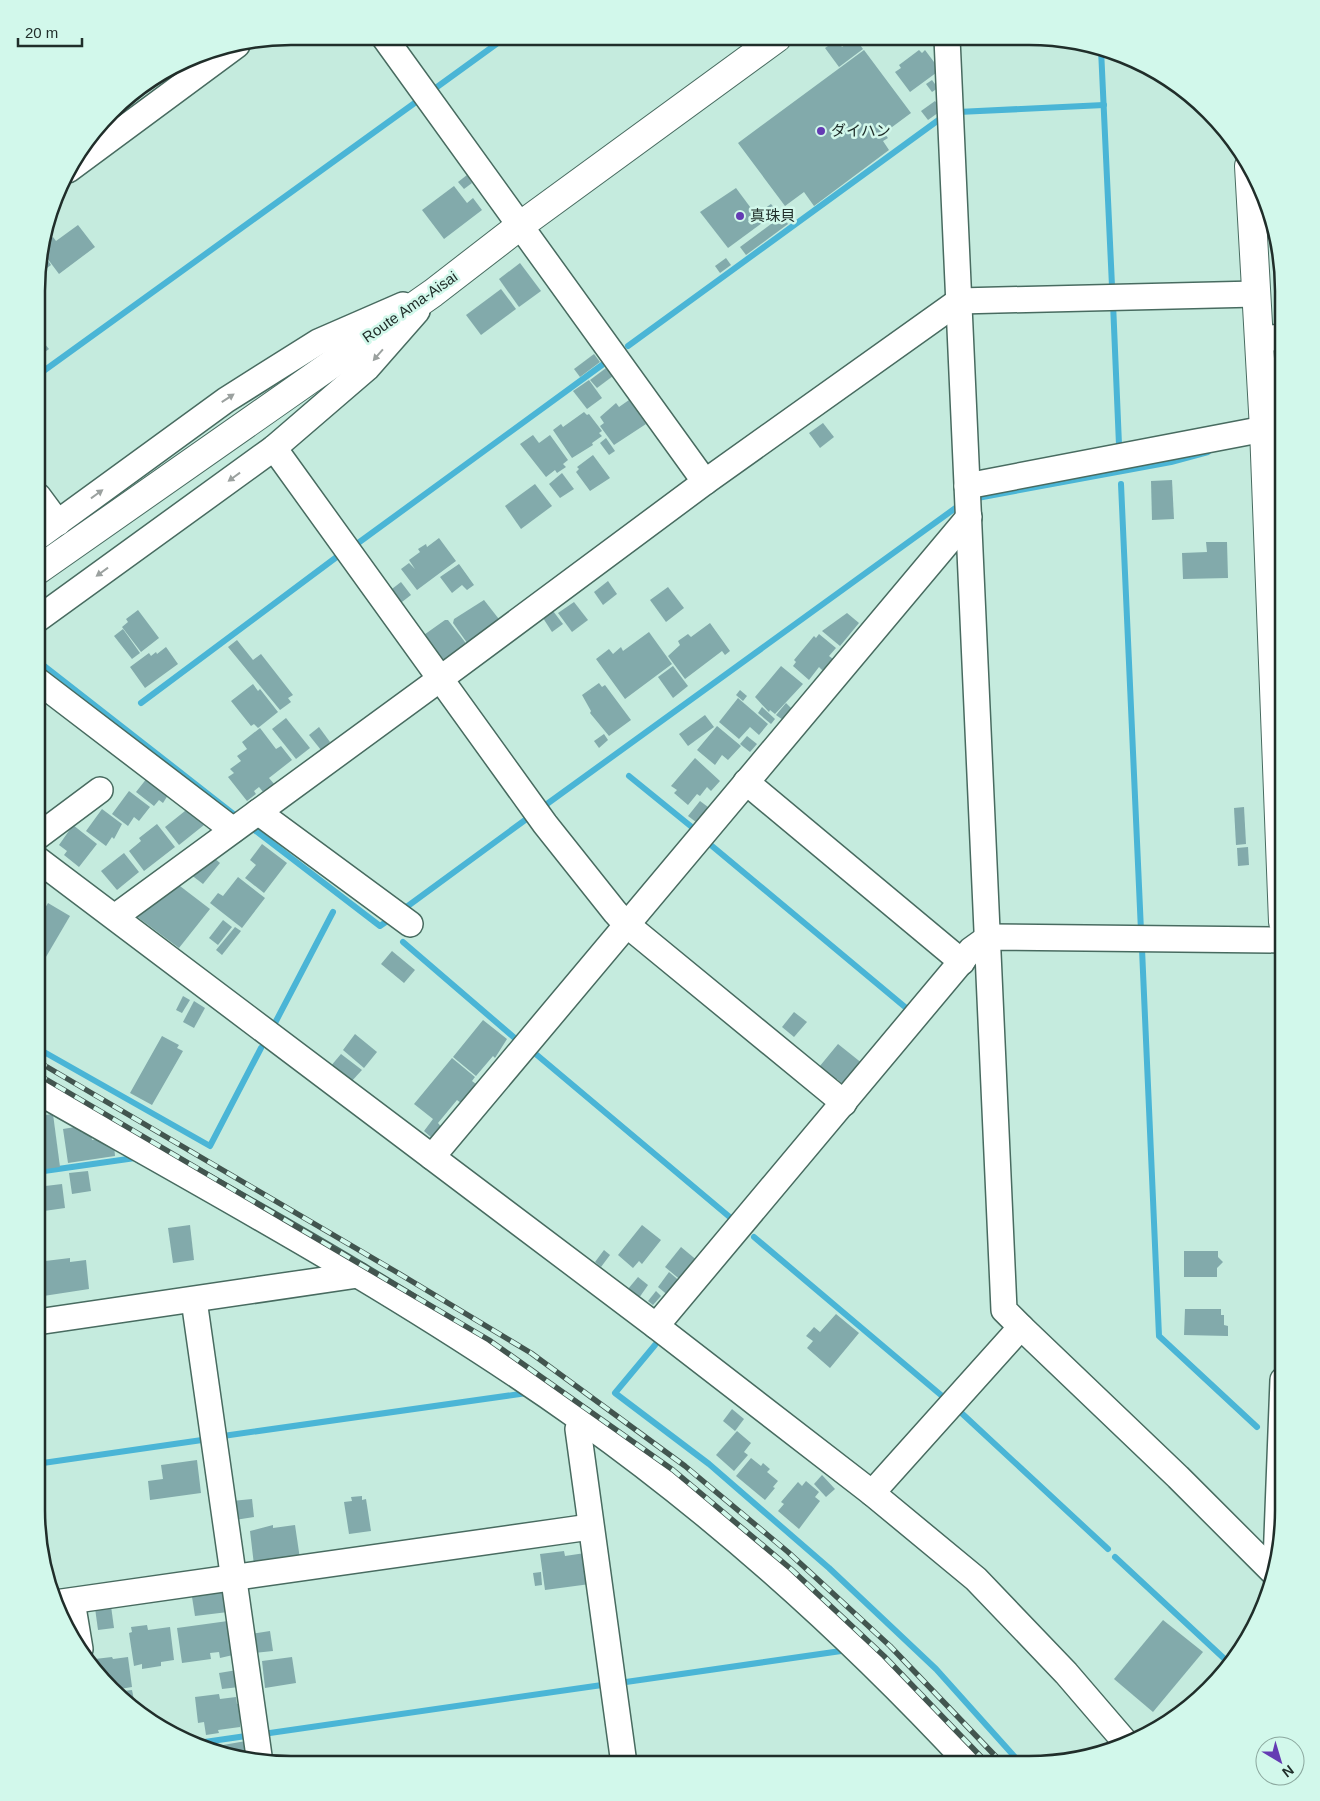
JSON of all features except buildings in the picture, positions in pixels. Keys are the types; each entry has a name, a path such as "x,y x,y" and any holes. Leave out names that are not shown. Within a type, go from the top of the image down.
{"main road":[{"name":"Route Ama-Aisai","path":"45,565 433,292 521,225 768,45"},
{"path":"1250,182 1256,294 1271,338 1271,445 1275,595"}],"street":[{"path":"391,45 705,482"},
{"path":"948,45 1004,1310 1178,1477 1268,1567"},
{"path":"83,159 226,53"},
{"path":"45,614 274,448 367,368 433,292"},
{"path":"48,530 226,400 318,342 433,292"},
{"path":"116,916 705,482 959,301 1256,294"},
{"path":"967,488 1271,445"},
{"path":"274,448 545,824 626,924 844,1103"},
{"path":"432,1157 968,517"},
{"path":"45,686 246,821 400,917"},
{"path":"746,782 962,962"},
{"path":"45,832 100,790"},
{"path":"45,865 116,916 656,1326 872,1493 976,1579 1066,1673 1122,1738"},
{"path":"656,1326 971,950 989,937 1275,940"},
{"path":"45,1096 358,1275 469,1343 580,1419 692,1504 752,1554 888,1678 962,1756"},
{"path":"45,1321 358,1275"},
{"path":"194,1300 259,1754"},
{"path":"872,1493 1021,1327"},
{"path":"580,1419 578,1429 590,1527 623,1756"},
{"path":"69,1615 64,1602 590,1527"}],"waterway":[{"path":"437,87 495,45"},
{"path":"1101,56 1112,286"},
{"path":"45,370 416,102"},
{"path":"958,112 1104,105"},
{"path":"628,346 944,116"},
{"path":"1113,303 1119,445"},
{"path":"354,546 602,365"},
{"path":"972,499 1171,462 1208,452"},
{"path":"1121,484 1141,931"},
{"path":"540,809 961,504"},
{"path":"141,703 338,556"},
{"path":"45,666 240,819"},
{"path":"629,776 693,828"},
{"path":"401,911 532,815"},
{"path":"248,825 380,926 393,917"},
{"path":"706,841 911,1012"},
{"path":"275,1023 333,912"},
{"path":"403,942 517,1040"},
{"path":"1142,949 1159,1336 1257,1427"},
{"path":"45,1053 210,1146 261,1048"},
{"path":"531,1050 732,1219"},
{"path":"45,1171 135,1158 139,1161"},
{"path":"754,1237 948,1401"},
{"path":"655,1345 615,1393 709,1464 829,1568 936,1669 1014,1756"},
{"path":"223,1436 527,1393"},
{"path":"955,1407 1108,1549"},
{"path":"45,1463 202,1440"},
{"path":"1115,1557 1225,1659"},
{"path":"619,1683 848,1650"},
{"path":"263,1734 602,1685"},
{"path":"208,1741 246,1736"}],"railway":[{"path":"45,1066 531,1353 685,1466 788,1552 890,1646 995,1756"},
{"path":"45,1079 489,1340 673,1470 791,1569 884,1656 980,1756"}],"place":[{"name":"ダイハン","path":"821,131"},
{"name":"真珠貝","path":"740,216"}]}
